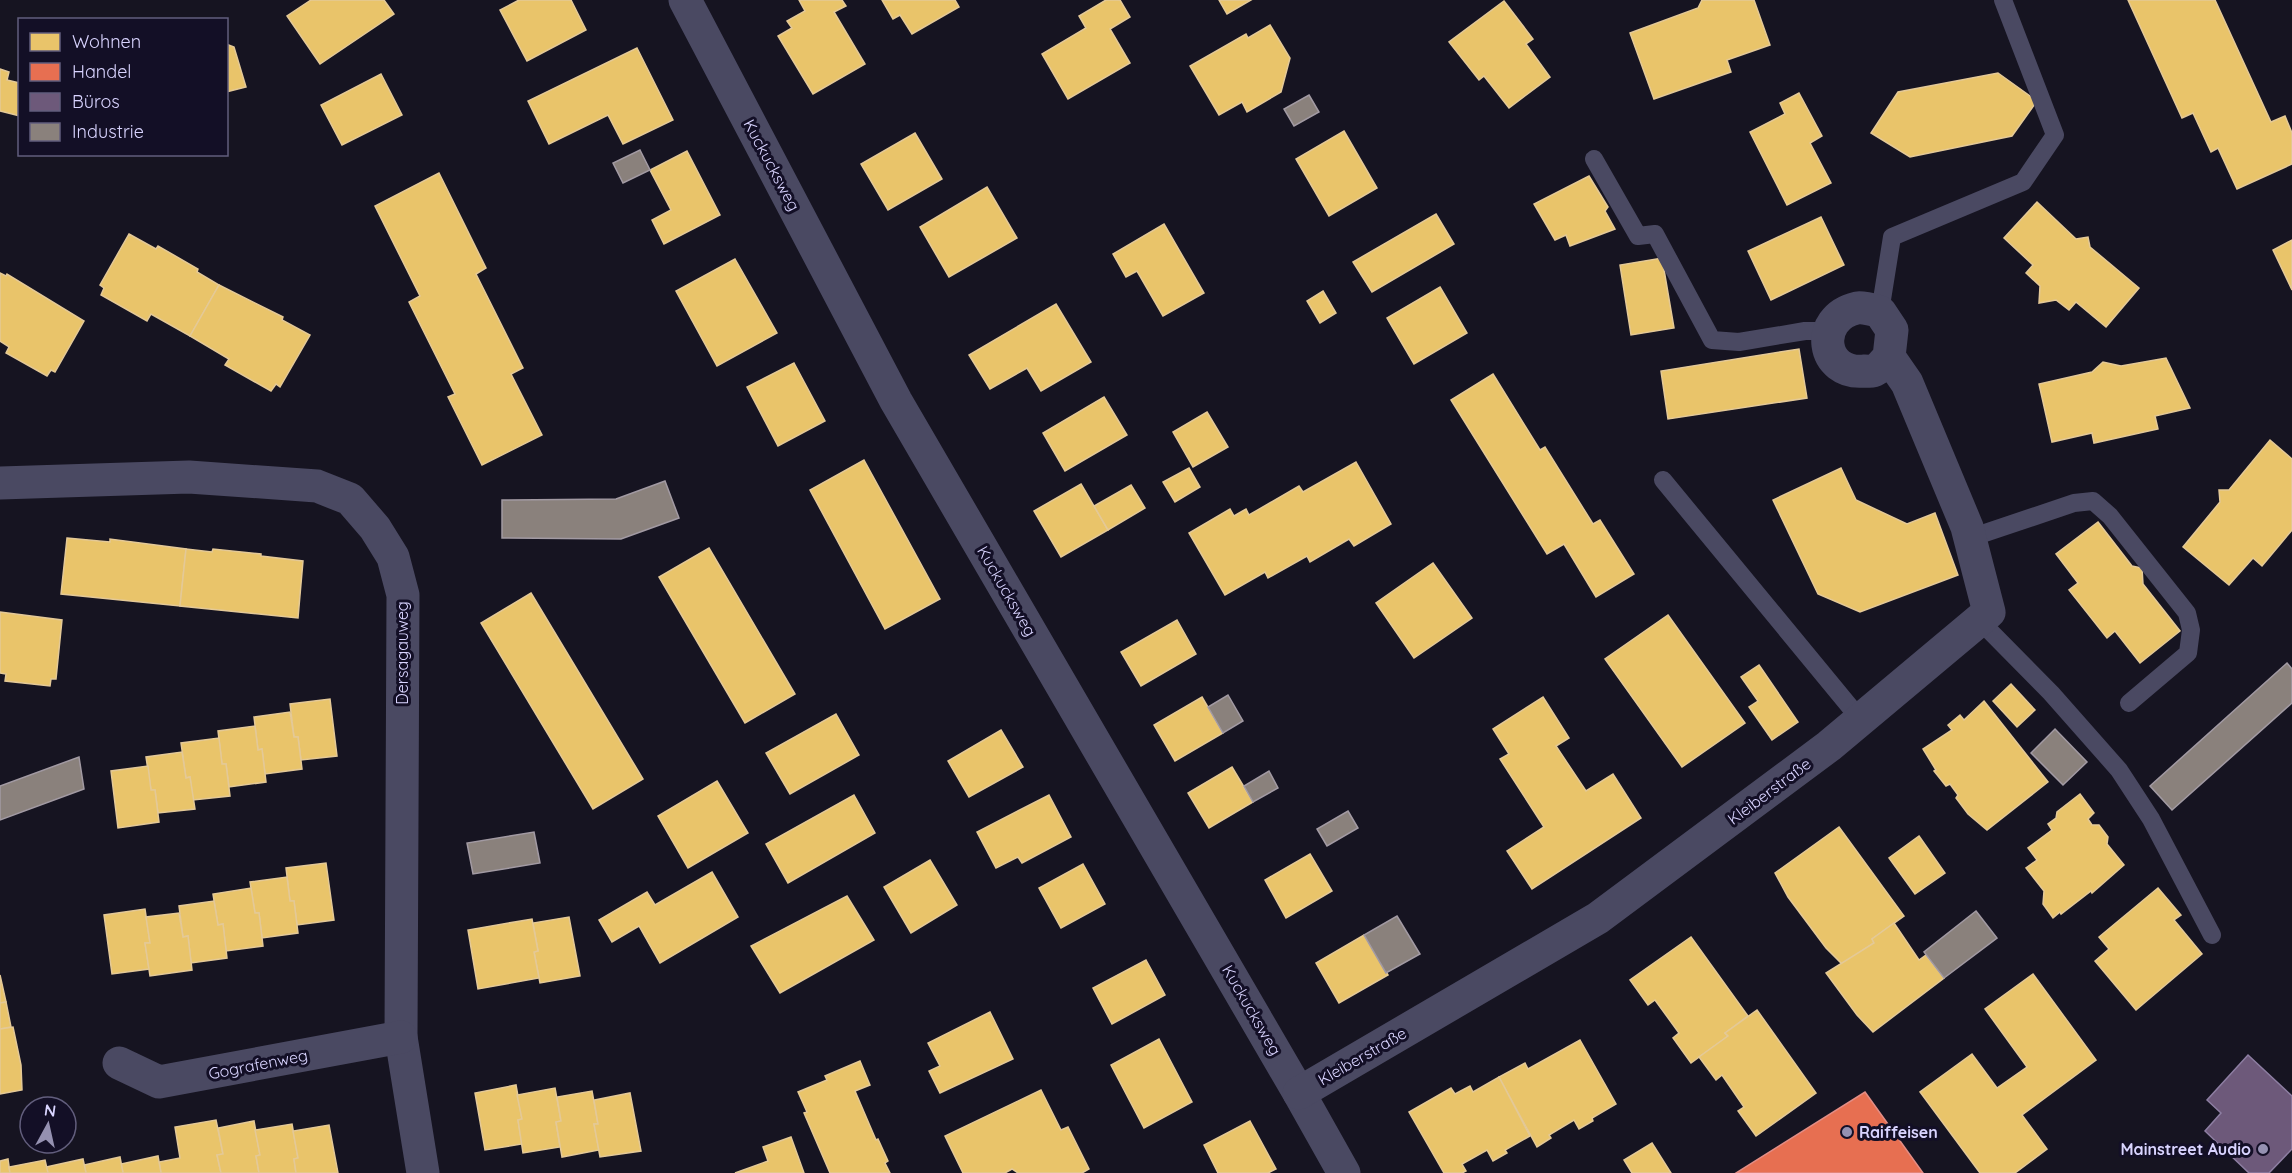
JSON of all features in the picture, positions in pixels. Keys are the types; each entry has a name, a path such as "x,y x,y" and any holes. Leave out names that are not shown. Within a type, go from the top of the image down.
{"street":[{"name":"Kuckucksweg","path":"685,0 896,401 1344,1173"},
{"path":"1859,307 1880,312 1892,330 1889,357 1875,370 1853,373 1837,364 1828,348 1829,331 1839,315 1859,307"},
{"path":"1889,357 1907,383 1970,538 1989,612 1979,620"},
{"name":"Dersagauweg","path":"0,483 189,477 317,486 350,499 375,528 393,556 403,595 401,1037 423,1173"},
{"name":"Kleiberstraße","path":"1299,1093 1598,918 1829,746 1979,620"},
{"name":"Gografenweg","path":"119,1063 159,1082 401,1037"}],"lane":[{"path":"1880,312 1892,237 2022,182 2055,135 2003,0"},
{"path":"1594,159 1638,236 1655,234 1712,340 1739,342 1805,331 1829,331"},
{"path":"1663,480 1860,719"},
{"path":"1970,538 2074,503 2093,501 2110,516 2187,613 2191,630 2187,653 2129,703"},
{"path":"1979,620 2051,693 2119,770 2151,819 2212,935"}],"building: Wohnen":[{"path":"311,0 384,0 394,14 320,64 287,16"},
{"path":"519,0 571,0 586,30 527,61 500,10"},
{"path":"799,0 842,0 846,6 834,12 865,64 813,94 778,36 792,28 787,21 805,11"},
{"path":"882,0 955,0 959,7 912,34 900,15 893,19"},
{"path":"1106,0 1120,0 1130,17 1110,29 1130,63 1068,99 1042,54 1086,28 1079,16"},
{"path":"1219,0 1251,0 1227,14"},
{"path":"1702,0 1754,0 1770,45 1727,60 1731,72 1654,99 1630,33 1698,8"},
{"path":"2128,0 2215,0 2271,122 2285,116 2292,133 2292,164 2237,189 2218,148 2211,152 2193,113 2182,118"},
{"path":"1504,1 1533,39 1526,44 1550,77 1509,108 1484,76 1479,80 1449,42"},
{"path":"1270,25 1290,58 1281,92 1247,112 1242,102 1219,115 1190,66 1246,34 1248,38"},
{"path":"228,45 234,47 246,87 228,92"},
{"path":"637,48 673,120 623,144 608,115 549,144 528,101"},
{"path":"0,69 9,72 7,80 18,83 18,116 0,111"},
{"path":"1998,73 2037,101 2012,136 1910,157 1871,133 1898,92"},
{"path":"381,74 402,115 342,145 321,105"},
{"path":"1799,93 1822,136 1810,143 1831,183 1787,205 1750,132 1785,114 1780,103"},
{"path":"1344,131 1377,188 1329,216 1296,159"},
{"path":"915,133 942,179 888,210 861,164"},
{"path":"687,151 720,215 664,244 652,220 671,210 650,170"},
{"path":"439,173 486,268 476,274 523,368 511,374 542,435 482,465 448,397 455,394 409,302 420,296 375,206"},
{"path":"1589,176 1608,207 1605,211 1615,229 1570,246 1566,235 1555,240 1534,204"},
{"path":"987,187 1017,238 949,277 920,227"},
{"path":"2037,202 2076,239 2088,237 2090,247 2139,288 2106,327 2076,302 2069,310 2056,300 2039,303 2040,286 2026,273 2033,265 2004,238"},
{"path":"1436,214 1454,244 1372,292 1353,262"},
{"path":"1821,217 1844,265 1771,300 1748,251"},
{"path":"1164,224 1204,293 1163,316 1137,271 1126,277 1113,254"},
{"path":"129,234 156,249 158,246 198,269 197,272 219,285 190,336 151,314 147,321 101,295 104,288 100,285"},
{"path":"2292,240 2292,290 2273,250"},
{"path":"1662,258 1674,328 1631,335 1620,265"},
{"path":"735,259 777,333 717,366 676,291"},
{"path":"0,273 6,276 7,274 84,321 55,372 51,370 47,376 6,353 9,347 0,341"},
{"path":"219,285 283,317 282,320 310,335 280,387 276,384 271,391 225,365 229,359 190,336"},
{"path":"1440,287 1467,333 1414,364 1387,318"},
{"path":"1323,291 1336,313 1320,323 1307,301"},
{"path":"1056,304 1091,362 1041,391 1027,368 990,389 969,355"},
{"path":"1799,349 1807,398 1668,419 1661,371"},
{"path":"2166,358 2190,408 2155,416 2158,429 2094,443 2092,433 2052,442 2039,384 2092,372 2103,362 2121,366"},
{"path":"794,363 825,421 778,446 747,387"},
{"path":"1493,374 1540,450 1545,447 1593,524 1600,520 1634,574 1596,597 1564,544 1547,554 1451,400"},
{"path":"1104,397 1127,435 1065,471 1043,433"},
{"path":"1207,412 1228,447 1193,467 1173,432"},
{"path":"2270,440 2292,459 2292,530 2262,566 2253,558 2229,585 2183,547 2220,502 2219,490 2229,490"},
{"path":"864,460 940,599 885,629 810,490"},
{"path":"1356,462 1391,524 1354,546 1349,539 1310,562 1307,556 1268,578 1265,572 1225,595 1189,533 1230,509 1234,516 1246,509 1249,515 1299,486 1303,492"},
{"path":"1189,468 1200,487 1175,502 1163,482"},
{"path":"1841,468 1856,500 1907,524 1935,513 1958,575 1860,612 1818,594 1773,500"},
{"path":"1081,484 1108,530 1061,557 1034,511"},
{"path":"1131,485 1145,508 1108,530 1094,506"},
{"path":"2098,522 2132,566 2142,568 2143,584 2180,631 2140,663 2115,631 2107,638 2069,590 2078,583 2056,554"},
{"path":"67,538 110,542 110,539 186,549 180,606 61,594"},
{"path":"709,548 795,694 745,723 659,577"},
{"path":"186,549 212,552 213,549 303,561 298,618 180,606"},
{"path":"1433,563 1472,618 1414,658 1376,603"},
{"path":"531,593 643,779 593,809 481,623"},
{"path":"0,612 62,620 56,679 51,679 50,686 5,681 6,674 0,673"},
{"path":"1668,615 1745,723 1682,767 1605,659"},
{"path":"1177,620 1196,654 1141,686 1121,652"},
{"path":"1759,665 1798,722 1772,740 1749,707 1758,701 1741,677"},
{"path":"2011,684 2035,710 2017,727 1993,701"},
{"path":"1202,697 1223,733 1175,761 1154,725"},
{"path":"1543,697 1569,738 1556,746 1586,791 1613,774 1641,818 1532,889 1507,851 1544,827 1500,759 1509,754 1493,729"},
{"path":"330,699 337,756 301,760 298,737 294,737 290,704"},
{"path":"1984,701 2048,782 1987,830 1968,814 1956,798 1958,795 1950,784 1946,786 1934,771 1936,770 1923,749 1952,730 1948,725 1960,715 1964,720"},
{"path":"290,712 294,737 298,737 302,769 265,774 262,749 258,750 254,717"},
{"path":"836,714 859,755 790,794 766,753"},
{"path":"255,726 258,750 262,749 266,782 229,787 226,764 222,764 218,731"},
{"path":"1001,730 1023,767 969,797 948,761"},
{"path":"219,738 222,764 226,764 230,796 193,800 190,777 186,778 181,743"},
{"path":"182,752 186,778 190,777 195,809 158,813 155,790 151,790 146,757"},
{"path":"148,766 151,790 155,790 159,822 118,828 111,771"},
{"path":"1232,767 1253,802 1209,828 1188,793"},
{"path":"717,781 748,833 688,868 658,816"},
{"path":"2080,794 2094,813 2088,819 2092,825 2099,825 2108,837 2107,844 2124,865 2092,893 2091,891 2053,918 2043,904 2044,891 2026,868 2037,860 2028,848 2052,830 2048,824 2056,818 2057,812"},
{"path":"854,795 875,833 788,883 766,844"},
{"path":"1049,795 1071,837 1022,863 1018,857 996,868 977,832"},
{"path":"1839,827 1904,916 1872,939 1874,943 1842,964 1826,948 1788,897 1775,873"},
{"path":"1919,836 1945,873 1915,894 1889,858"},
{"path":"1310,854 1332,891 1286,918 1265,880"},
{"path":"930,860 957,905 911,933 884,887"},
{"path":"326,863 334,920 297,925 294,901 290,901 286,868"},
{"path":"1083,864 1105,904 1061,928 1039,888"},
{"path":"712,872 738,917 660,963 639,926 612,942 599,920 647,892 655,905"},
{"path":"287,877 290,901 294,901 298,933 262,938 259,913 255,913 250,882"},
{"path":"251,888 255,913 259,913 263,946 226,951 223,924 218,925 213,894"},
{"path":"2158,888 2181,915 2174,920 2202,954 2136,1010 2095,961 2109,949 2099,937"},
{"path":"847,896 874,940 780,993 751,946"},
{"path":"214,901 218,925 223,924 227,958 191,963 188,936 183,937 179,906"},
{"path":"145,909 150,943 145,943 149,969 112,974 104,915"},
{"path":"179,913 183,937 188,936 192,970 150,976 145,943 150,943 146,917"},
{"path":"569,917 580,976 540,983 534,952 538,951 533,923"},
{"path":"532,919 538,951 534,952 539,978 478,989 468,930"},
{"path":"1894,923 1919,960 1926,955 1944,978 1873,1032 1857,1015 1826,973 1874,943 1872,939"},
{"path":"1364,935 1388,975 1339,1003 1316,963"},
{"path":"1691,937 1748,1016 1725,1033 1728,1036 1691,1063 1673,1038 1679,1033 1655,1000 1648,1005 1630,980"},
{"path":"1146,960 1165,995 1112,1024 1093,988"},
{"path":"2033,974 2096,1060 2022,1115 2047,1149 2015,1173 1980,1173 1920,1092 1972,1054 1997,1088 2027,1067 1985,1009"},
{"path":"0,975 6,1002 0,1003"},
{"path":"6,1002 11,1027 0,1029 0,1003"},
{"path":"1757,1010 1816,1093 1756,1136 1738,1111 1744,1107 1722,1075 1716,1080 1699,1057 1728,1036 1725,1033"},
{"path":"990,1012 1013,1059 940,1093 929,1071 940,1066 928,1043"},
{"path":"13,1027 21,1065 22,1090 0,1094 0,1029"},
{"path":"1159,1039 1192,1102 1144,1128 1111,1065"},
{"path":"1580,1040 1616,1104 1592,1118 1593,1121 1579,1129 1574,1120 1549,1135 1551,1138 1537,1147 1499,1077 1525,1063 1528,1069"},
{"path":"860,1061 870,1085 855,1091 876,1140 878,1139 888,1161 885,1163 890,1173 830,1173 804,1113 807,1112 798,1092 827,1080 825,1076"},
{"path":"1499,1077 1530,1136 1505,1150 1507,1153 1493,1161 1487,1150 1462,1164 1466,1171 1444,1173 1409,1112 1451,1088 1455,1094 1470,1086 1473,1092"},
{"path":"516,1085 522,1119 518,1120 522,1144 485,1150 475,1093"},
{"path":"555,1088 561,1121 556,1122 560,1147 523,1153 518,1120 522,1119 517,1095"},
{"path":"1041,1090 1061,1130 1068,1127 1089,1169 1082,1173 1018,1173 1012,1169 1005,1173 963,1173 945,1136"},
{"path":"592,1091 598,1124 594,1124 599,1150 562,1157 556,1122 561,1121 557,1097"},
{"path":"630,1093 641,1151 600,1157 594,1124 598,1124 594,1100"},
{"path":"216,1120 223,1154 217,1155 221,1173 161,1173 159,1162 180,1158 175,1127"},
{"path":"254,1121 260,1155 256,1156 259,1173 221,1173 217,1155 223,1154 218,1128"},
{"path":"1250,1121 1276,1169 1268,1173 1218,1173 1204,1145"},
{"path":"292,1124 298,1158 294,1159 296,1173 259,1173 256,1156 260,1155 255,1130"},
{"path":"329,1125 338,1173 296,1173 294,1159 298,1158 293,1131"},
{"path":"791,1137 804,1173 735,1173 768,1161 763,1147"},
{"path":"1652,1143 1671,1173 1632,1173 1624,1160"},
{"path":"158,1156 161,1173 123,1173 121,1164"},
{"path":"120,1157 123,1173 86,1173 84,1165"},
{"path":"8,1159 10,1173 0,1173 0,1161"},
{"path":"83,1159 86,1173 48,1173 46,1167"},
{"path":"45,1160 48,1173 10,1173 9,1167"}],"building: Handel":[{"name":"Raiffeisen","path":"1865,1092 1923,1173 1736,1173"}],"building: Büros":[{"path":"2248,1055 2292,1096 2292,1149 2269,1173 2249,1173 2205,1131 2221,1113 2207,1100"}],"building: Industrie":[{"path":"1309,95 1319,112 1294,126 1284,109"},
{"path":"640,150 650,170 623,183 613,163"},
{"path":"665,481 679,518 621,539 502,538 502,500 616,499"},
{"path":"2287,663 2292,669 2292,703 2172,810 2150,786"},
{"path":"1228,695 1243,721 1223,733 1208,707"},
{"path":"2055,729 2087,762 2063,785 2031,753"},
{"path":"79,757 84,789 0,820 0,786"},
{"path":"1269,771 1278,788 1253,802 1244,786"},
{"path":"1348,811 1358,828 1327,846 1317,829"},
{"path":"534,832 540,863 473,874 467,843"},
{"path":"1976,911 1997,938 1944,978 1924,952"},
{"path":"1397,916 1420,954 1386,973 1364,935"}],"place":[{"name":"Raiffeisen","path":"1847,1132"},
{"name":"Mainstreet Audio","path":"2263,1149"}]}
